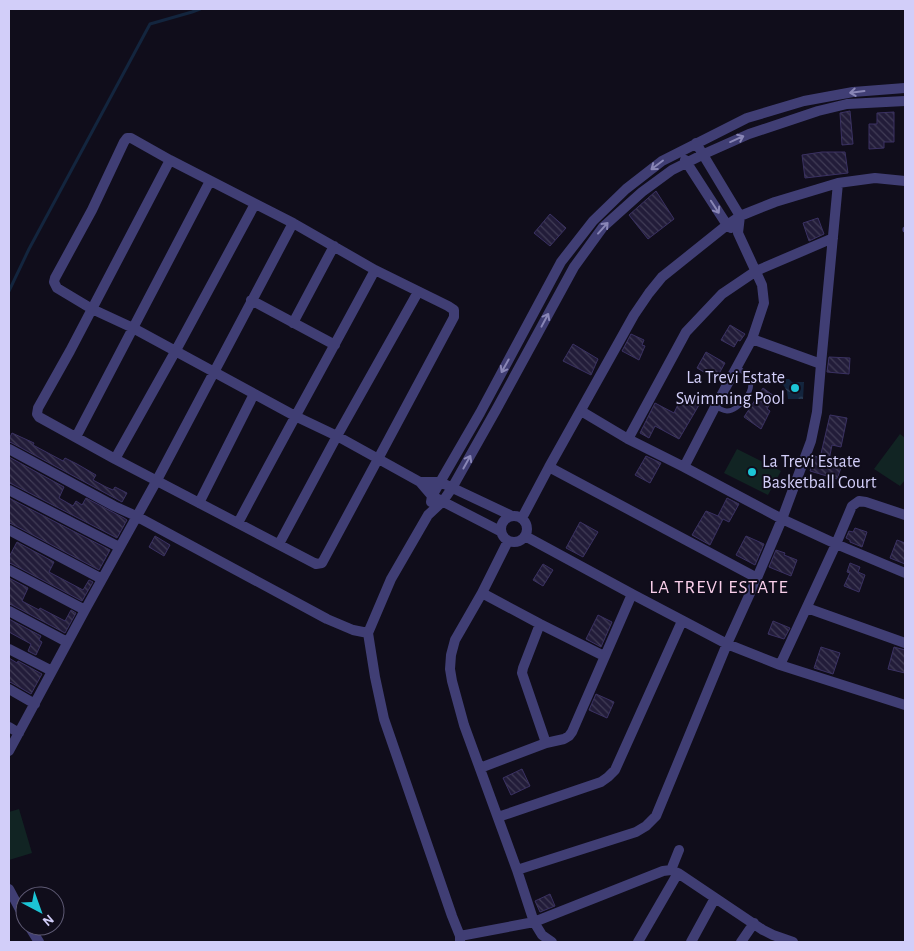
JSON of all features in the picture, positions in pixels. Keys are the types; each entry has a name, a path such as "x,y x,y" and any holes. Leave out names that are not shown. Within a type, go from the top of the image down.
{"street":[{"path":"793,942 773,935 674,871 663,871 534,922 460,939 384,719 368,633 391,578 428,515 432,496 480,413 562,262 593,221 626,188 662,160 747,118 804,101 853,92 905,88"},
{"path":"428,515 443,502 452,488 574,267 603,227 642,192 672,170 749,134 818,111 847,104 905,101"},
{"path":"170,160 92,309 70,351 37,410 39,417 199,504 316,564 322,562 378,459 454,317 454,310 448,306 375,270 292,223 131,138 127,138 124,142 92,210 54,282 57,288 92,309 133,328 295,416 337,436 378,459 420,482 432,496 500,531"},
{"path":"684,467 752,339 764,303 762,285 738,232 740,216 696,143"},
{"path":"679,151 727,225 738,232"},
{"path":"522,518 634,315 649,292 662,277 740,216 775,202 838,183 875,178 905,181"},
{"path":"76,437 210,181"},
{"path":"517,870 636,832 646,826 656,816 727,644 782,519 811,441 817,412 838,183"},
{"path":"115,459 255,204"},
{"path":"9,751 156,480 292,223"},
{"path":"628,438 686,332 722,294 756,271 833,238"},
{"path":"293,323 334,246"},
{"path":"562,262 574,267"},
{"path":"238,523 375,270"},
{"path":"279,544 418,292"},
{"path":"251,300 335,345"},
{"path":"752,339 820,364"},
{"path":"199,504 254,394"},
{"path":"581,411 628,438 782,519 905,573"},
{"path":"9,449 327,619 354,630 368,633"},
{"path":"549,467 757,578"},
{"path":"420,482 440,482 510,515 522,518 526,523 527,529 525,536 521,540 508,541 500,531 500,524 510,515"},
{"path":"9,490 119,547"},
{"path":"780,665 852,506 859,501 866,502 905,516"},
{"path":"9,530 102,579"},
{"path":"525,536 727,644 780,665 905,705"},
{"path":"508,541 482,593 455,640 450,669 464,726 534,922 542,935 552,942"},
{"path":"9,570 85,610"},
{"path":"482,593 604,656"},
{"path":"480,768 569,736 632,594"},
{"path":"807,608 905,643"},
{"path":"9,611 67,642"},
{"path":"498,817 601,782 615,770 682,621"},
{"path":"540,624 522,673 546,743"},
{"path":"9,649 52,671"},
{"path":"9,690 35,704"},
{"path":"9,727 19,733"},
{"path":"638,942 674,871 679,850"},
{"path":"9,889 15,900"},
{"path":"691,942 715,898"},
{"path":"741,942 754,923"}],"lane":[{"path":"715,407 726,411 735,410 744,401 749,392 750,379 743,371 736,367"}],"green space":[{"path":"900,434 905,438 905,480 900,486 874,469"},
{"name":"La Trevi Estate Basketball Court","path":"737,449 781,471 768,495 724,473"},
{"path":"19,809 32,853 9,860 9,812"}],"water":[{"name":"La Trevi Estate Swimming Pool","path":"786,379 792,382 804,382 803,399 788,399 787,391 782,383"}],"building":[{"path":"850,111 853,144 842,145 840,113"},
{"path":"894,112 894,142 884,142 884,148 869,149 869,124 877,124 877,113"},
{"path":"822,152 845,152 848,173 805,178 802,155"},
{"path":"656,191 674,219 648,239 629,215"},
{"path":"550,214 566,228 550,246 534,233"},
{"path":"818,218 824,234 809,241 803,223"},
{"path":"730,325 745,334 734,347 721,340"},
{"path":"631,334 644,340 642,345 645,346 639,360 622,351"},
{"path":"573,344 598,359 591,375 563,361"},
{"path":"706,352 725,363 716,379 697,368"},
{"path":"829,357 850,358 849,374 827,372"},
{"path":"763,388 774,396 767,409 770,411 761,429 744,417"},
{"path":"682,396 699,405 679,439 655,426 649,438 640,433 655,403 674,413"},
{"path":"830,415 847,418 841,447 832,445 829,460 842,465 837,479 810,471 815,456 820,458"},
{"path":"12,433 34,443 33,445 63,461 65,458 77,464 96,475 93,480 106,487 113,490 115,487 127,493 122,502 9,442"},
{"path":"646,456 661,463 650,483 635,475"},
{"path":"9,457 64,487 59,498 73,506 76,501 82,505 86,498 127,520 117,538 9,483"},
{"path":"9,498 110,550 99,570 9,523"},
{"path":"727,498 739,504 729,522 723,519 710,545 692,535 706,511 718,516"},
{"path":"580,522 598,532 583,557 566,548"},
{"path":"855,528 867,532 862,547 850,542 846,538 849,531 853,532"},
{"path":"155,536 170,545 164,556 149,547"},
{"path":"746,536 764,544 755,565 736,555"},
{"path":"897,540 905,543 905,564 890,558"},
{"path":"17,542 54,562 49,572 83,590 89,580 93,582 82,601 9,563 9,557"},
{"path":"776,550 797,560 791,576 769,567"},
{"path":"850,563 860,567 858,572 865,575 859,592 844,586 850,573 847,572"},
{"path":"543,564 553,570 543,586 533,580"},
{"path":"9,578 28,588 22,601 39,610 40,608 65,621 71,610 76,613 65,633 9,604"},
{"path":"598,615 612,622 601,647 586,639"},
{"path":"9,619 41,636 39,640 42,642 36,655 28,651 31,644 9,632"},
{"path":"773,621 790,628 784,639 768,634"},
{"path":"821,647 840,653 833,674 814,668"},
{"path":"894,647 905,650 905,673 888,669"},
{"path":"9,658 42,674 31,694 9,682"},
{"path":"596,694 614,702 607,718 589,710"},
{"path":"522,769 530,786 511,795 503,778"},
{"path":"550,894 555,906 540,912 535,901"}],"waterway":[{"path":"9,291 29,249 150,24 200,9"}],"place":[{"name":"La Trevi Estate Swimming Pool","path":"795,388"},
{"name":"La Trevi Estate Basketball Court","path":"752,472"}],"district":[{"name":"LA TREVI ESTATE","path":"719,587"}]}
